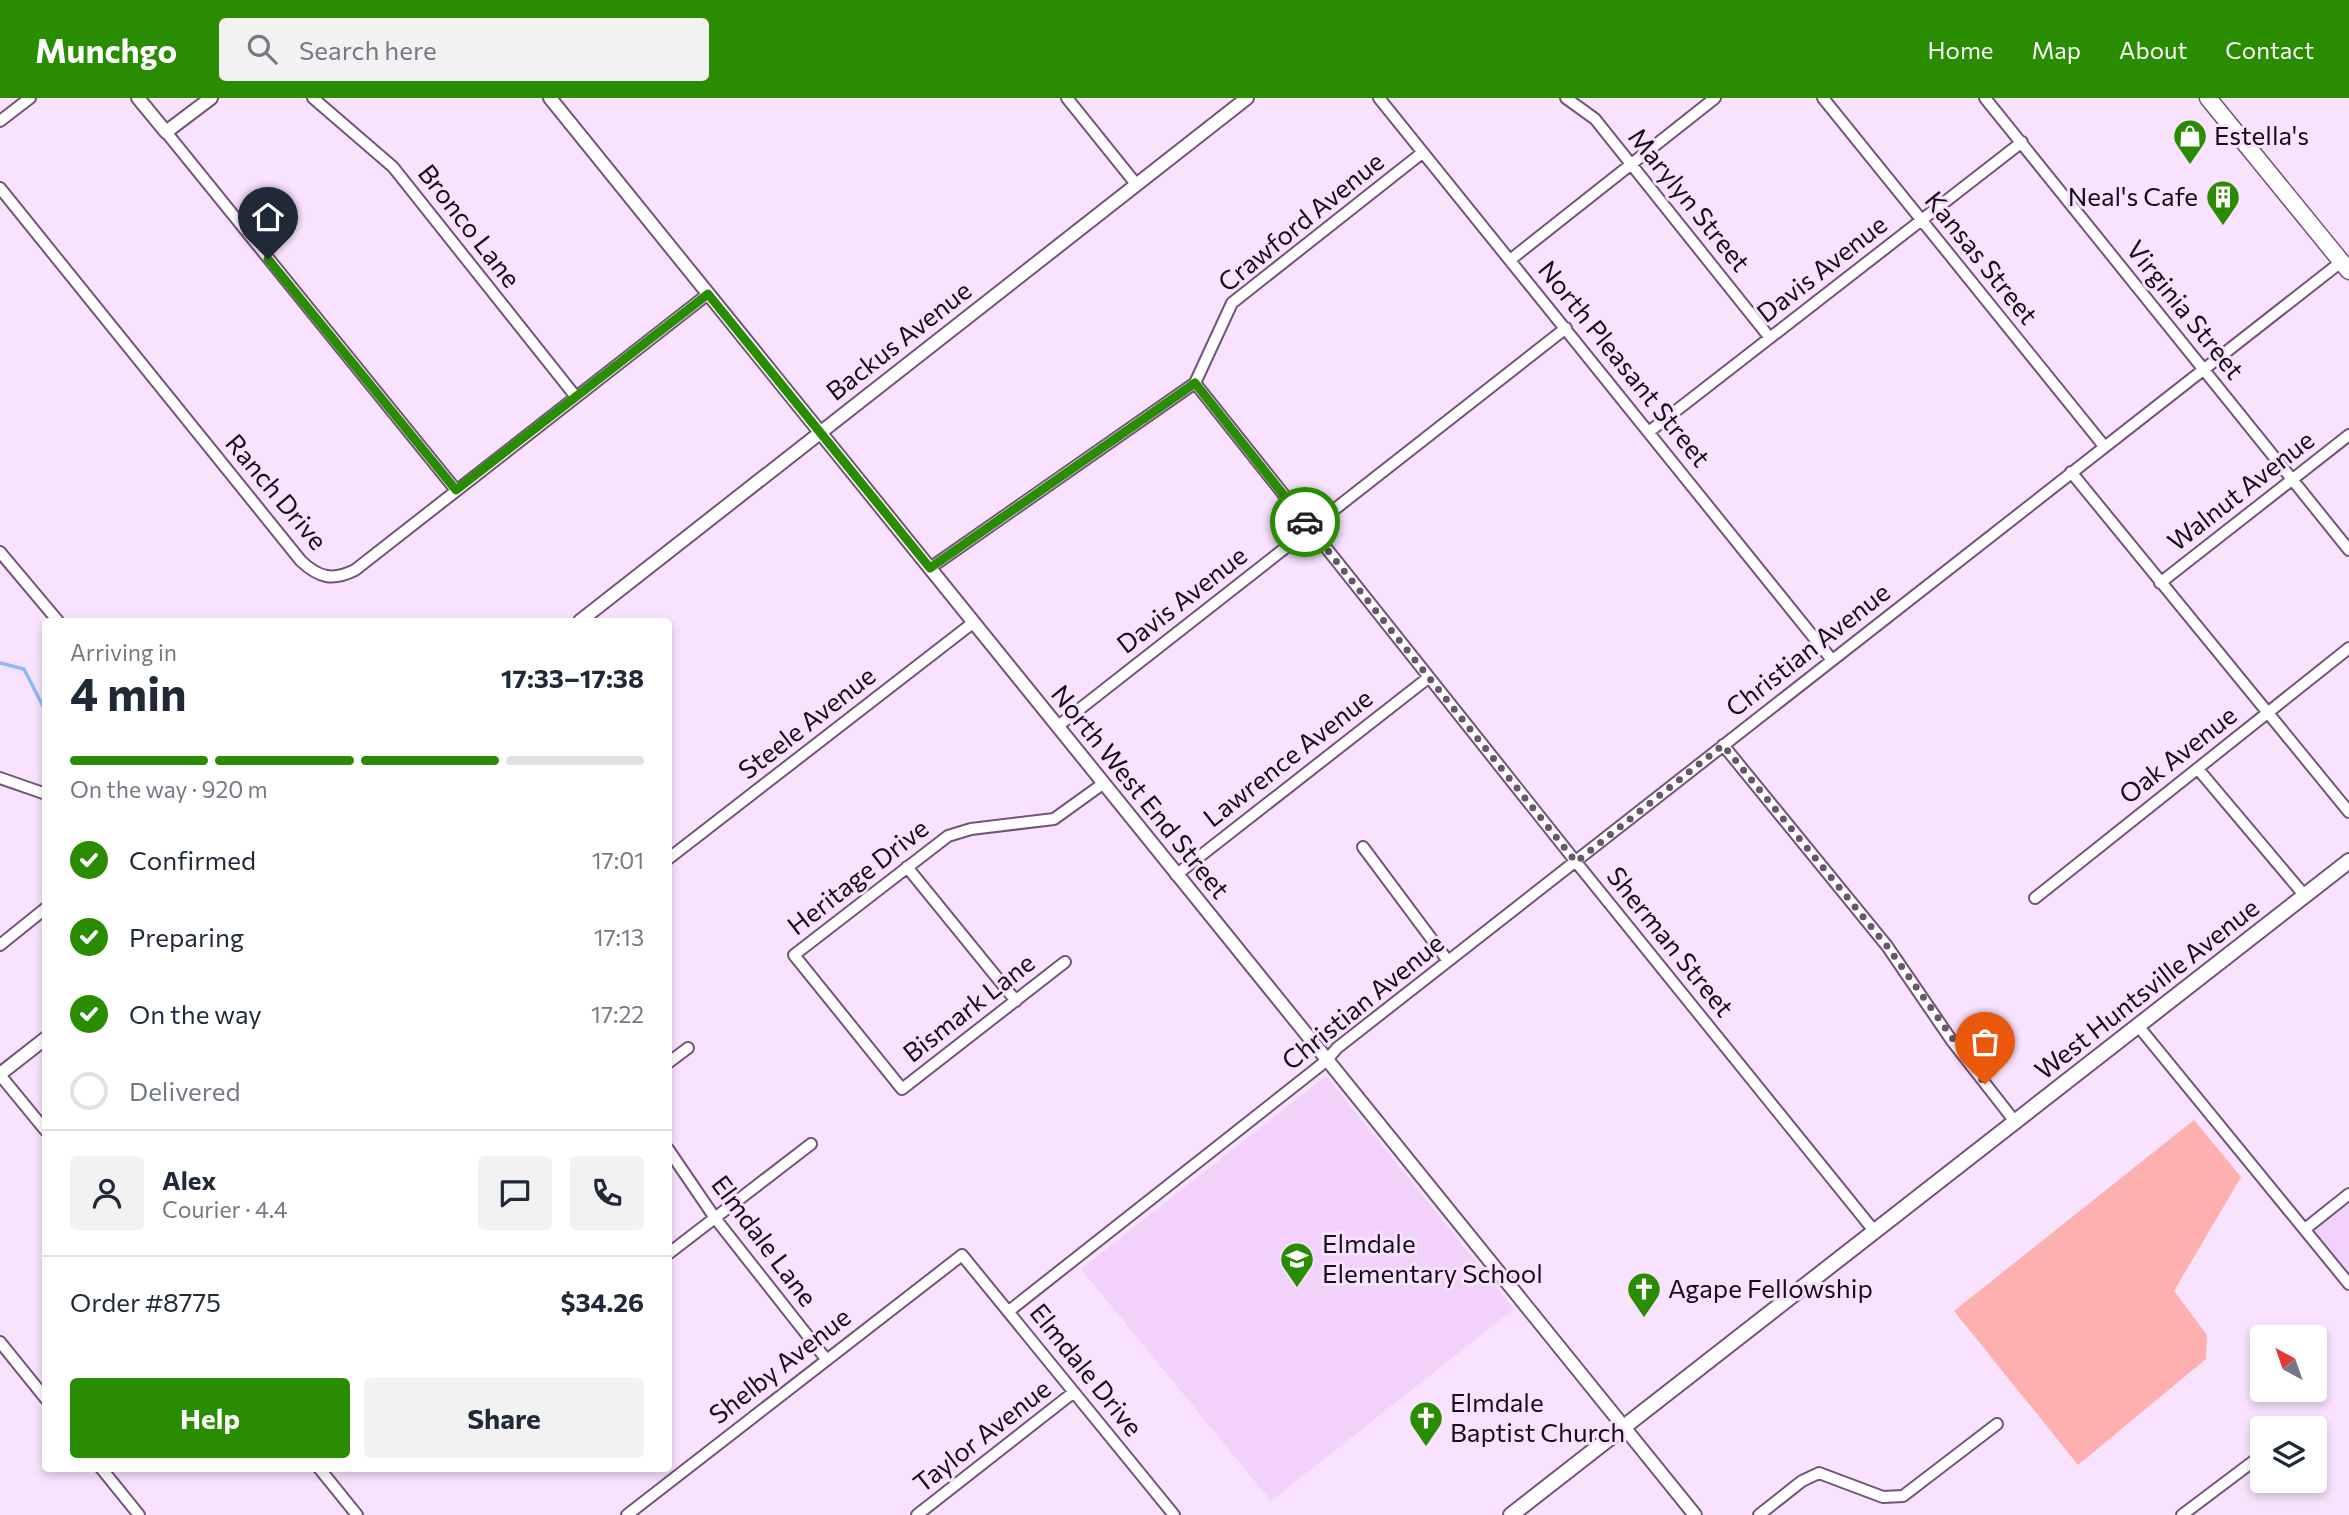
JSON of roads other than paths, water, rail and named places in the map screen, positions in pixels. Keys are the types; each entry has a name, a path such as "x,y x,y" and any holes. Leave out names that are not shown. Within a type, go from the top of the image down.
{"main road":[{"path":"2208,98 2345,267"},
{"name":"West Huntsville Avenue","path":"1511,1515 2349,862"}],"street":[{"path":"0,121 30,98"},
{"path":"138,98 456,490"},
{"path":"166,132 211,98"},
{"name":"Bronco Lane","path":"313,98 393,167 576,397"},
{"name":"North West End Street","path":"550,98 1695,1515"},
{"path":"1067,98 1136,184"},
{"name":"Backus Avenue","path":"584,618 1247,98"},
{"name":"North Pleasant Street","path":"1379,98 1832,660"},
{"name":"Marylyn Street","path":"1566,98 1595,119 1770,338"},
{"path":"1510,260 1715,98"},
{"name":"Kansas Street","path":"1823,98 2104,446"},
{"name":"Virginia Street","path":"1985,98 2349,550"},
{"name":"Davis Avenue","path":"1650,431 2022,142"},
{"name":"Crawford Avenue","path":"1195,383 1232,303 1422,153"},
{"name":"Ranch Drive","path":"0,188 313,572 327,578 341,577 355,570 708,294"},
{"name":"Christian Avenue","path":"1009,1311 1326,1061 1337,1048 2203,368 2345,267"},
{"name":"Davis Avenue","path":"1058,726 1566,328"},
{"path":"930,568 1195,383"},
{"name":"Sherman Street","path":"1195,383 1875,1232"},
{"name":"Walnut Avenue","path":"2160,583 2349,435"},
{"path":"2071,472 2266,714 2349,812"},
{"path":"0,552 55,618"},
{"name":"Steele Avenue","path":"672,856 974,622"},
{"name":"Oak Avenue","path":"2035,898 2349,648"},
{"name":"Lawrence Avenue","path":"1177,874 1429,678"},
{"path":"1723,745 1887,946 1952,1041 2016,1123"},
{"path":"2198,769 2305,896"},
{"path":"0,778 42,792"},
{"name":"Heritage Drive","path":"902,1089 794,956 948,836 971,829 1054,819 1104,783"},
{"path":"1363,847 1448,961"},
{"path":"907,867 1016,1001"},
{"path":"0,944 42,911"},
{"name":"Bismark Lane","path":"902,1089 1065,962"},
{"path":"2139,1027 2349,1284"},
{"path":"42,1041 0,1074 42,1126"},
{"path":"672,1060 688,1048"},
{"path":"672,1251 811,1144"},
{"name":"Elmdale Lane","path":"672,1155 715,1218 826,1359"},
{"path":"2305,1229 2349,1194"},
{"name":"Elmdale Drive","path":"962,1255 1174,1515"},
{"name":"Shelby Avenue","path":"627,1515 962,1255"},
{"path":"0,1342 42,1394"},
{"name":"Taylor Avenue","path":"917,1515 1074,1392"},
{"path":"1759,1515 1802,1481 1819,1473 1882,1497 1903,1496 1997,1424"},
{"path":"2182,1515 2250,1464"},
{"path":"104,1472 139,1515"},
{"path":"322,1472 357,1515"}],"waterway":[{"path":"0,663 24,669 42,704"}],"place":[{"name":"Estella's","path":"2190,166"},
{"name":"Neal's Cafe","path":"2223,227"},
{"name":"Elmdale Elementary School","path":"1297,1289"},
{"name":"Agape Fellowship","path":"1644,1319"},
{"name":"Elmdale Baptist Church","path":"1426,1448"}]}
